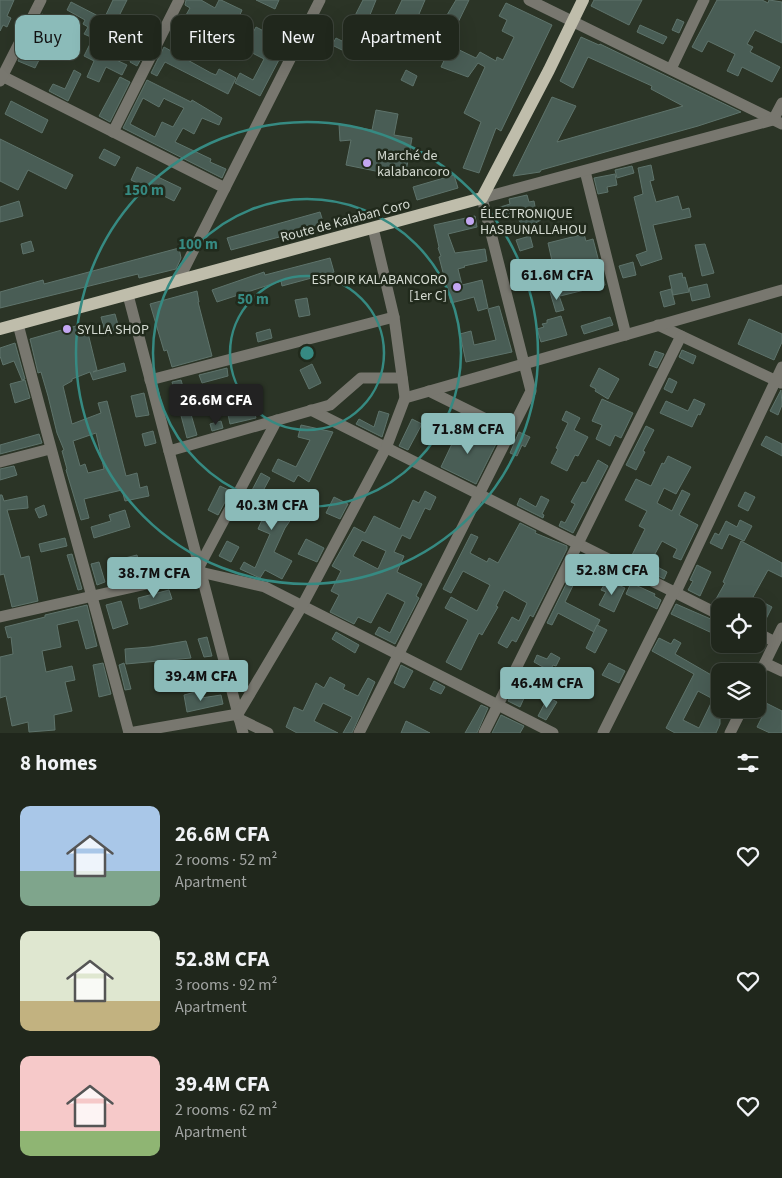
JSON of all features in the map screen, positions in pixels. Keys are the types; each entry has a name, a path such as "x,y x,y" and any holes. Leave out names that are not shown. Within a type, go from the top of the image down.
{"main road":[{"path":"482,198 584,0"},
{"name":"Route de Kalaban Coro","path":"0,329 482,198"}],"street":[{"path":"41,0 1,77 225,188"},
{"path":"113,132 179,0"},
{"path":"178,281 320,0"},
{"path":"529,0 778,122"},
{"path":"671,70 704,0"},
{"path":"778,122 782,103"},
{"path":"359,733 530,391 482,198 778,122"},
{"path":"586,171 626,334"},
{"path":"238,716 302,606 386,448 405,398 394,317 373,228"},
{"path":"405,398 782,290"},
{"path":"128,295 242,733"},
{"path":"150,380 394,317"},
{"path":"18,324 50,449 93,596 129,733 238,716 268,733"},
{"path":"658,326 779,382"},
{"path":"484,733 681,336"},
{"path":"603,733 779,382 782,367"},
{"path":"169,451 330,405 361,378 402,378"},
{"path":"429,391 510,431"},
{"path":"311,410 711,610"},
{"path":"200,570 276,420"},
{"path":"0,462 50,449"},
{"path":"0,617 200,570 264,588 553,733"},
{"path":"765,663 782,628"},
{"path":"766,637 775,642"},
{"path":"766,663 782,671"},
{"path":"730,733 738,718"}],"building":[{"path":"0,0 14,0 7,16 11,18 7,27 3,25 0,31"},
{"path":"113,0 127,0 120,15 106,15"},
{"path":"186,0 201,0 215,8 219,0 221,0 242,10 240,15 186,15 190,8 185,5"},
{"path":"256,0 279,0 275,9"},
{"path":"363,0 376,0 370,15 355,15"},
{"path":"402,0 425,0 419,14 421,15 395,15"},
{"path":"456,0 469,0 459,20 459,15 447,15"},
{"path":"594,0 642,0 629,25 591,6"},
{"path":"717,0 762,0 768,3 769,0 782,2 782,43 755,30 747,44 753,47 750,52 780,67 772,82 742,67 738,76 727,71 735,54 708,41 702,52 692,47"},
{"path":"71,2 96,15 90,15 90,37 84,34 88,27 83,24 85,20 80,17 80,15 67,10"},
{"path":"506,3 552,25 501,131 496,128 479,173 463,168 481,122 464,113 485,67 478,63 468,77 441,67 444,60 459,60 459,50 476,58 480,52 496,61 497,57 503,60 514,37 502,31 507,20 499,16"},
{"path":"677,19 684,22 679,33 672,30"},
{"path":"640,25 667,37 663,44 637,32"},
{"path":"256,27 263,31 263,58 253,53 253,33"},
{"path":"581,37 600,44 741,112 541,170 540,172 513,176 552,97 576,106 557,142 683,106 651,89 652,86 588,57 573,88 560,81"},
{"path":"336,38 342,41 343,39 343,50 333,46"},
{"path":"90,44 90,59 84,56"},
{"path":"164,47 171,51 171,60 188,60 216,75 219,69 236,78 228,94 165,62 157,76 151,73 158,60 161,60 161,53"},
{"path":"19,60 39,60 35,68"},
{"path":"92,60 116,60 127,65 122,75 106,67 99,82 87,77 94,61"},
{"path":"131,60 140,60 137,66 130,62"},
{"path":"263,60 279,60 260,96 235,83 240,73 253,80"},
{"path":"74,70 81,74 68,101 49,91 53,84 65,89"},
{"path":"406,70 417,76 413,86 401,80"},
{"path":"120,77 130,82 110,122 99,116"},
{"path":"147,80 191,102 192,100 222,118 219,125 202,118 194,134 183,128 175,142 211,159 210,162 226,169 222,178 123,128","holes":["143,98 159,107 164,98 184,108 173,127 162,122 155,137 130,124"]},
{"path":"11,101 48,120 42,133 5,114"},
{"path":"376,110 398,114 394,135 412,138 405,177 346,165 351,140 340,141 339,124 372,130"},
{"path":"0,139 73,175 66,189 28,170 18,190 0,181"},
{"path":"104,149 120,157 115,166 99,158"},
{"path":"651,165 654,180 650,181 656,202 678,196 682,210 689,208 691,217 653,225 662,259 641,266 636,255 647,251 634,197 643,194 638,168"},
{"path":"632,166 634,173 617,178 615,170"},
{"path":"137,167 181,188 174,201 131,180"},
{"path":"615,174 617,185 607,187 608,192 598,194 594,178"},
{"path":"454,175 458,188 417,200 413,187"},
{"path":"527,195 529,202 534,201 536,212 541,220 524,229 516,215 498,220 494,209 510,204 509,199"},
{"path":"19,201 23,216 0,222 0,207"},
{"path":"320,212 324,225 231,250 227,238"},
{"path":"475,216 477,227 448,234 455,253 485,249 487,261 458,269 462,285 482,280 488,308 478,311 474,297 451,303 439,257 441,256 434,225"},
{"path":"584,234 586,241 593,239 605,285 560,296 548,243"},
{"path":"530,236 533,247 520,251 516,240"},
{"path":"31,241 34,251 23,254 21,244"},
{"path":"705,244 714,273 702,276 695,245"},
{"path":"179,248 181,258 176,269 139,278 138,274 0,308 0,292 43,280 44,284"},
{"path":"330,258 334,272 282,286 281,281 217,302 212,290 264,272 265,275"},
{"path":"633,262 636,275 623,278 619,266"},
{"path":"682,273 689,292 673,295 669,276"},
{"path":"707,284 710,297 692,301 689,288"},
{"path":"671,289 675,304 664,307 660,292"},
{"path":"557,290 564,310 556,312 550,292"},
{"path":"197,291 212,356 172,367 167,350 164,351 150,304"},
{"path":"307,298 310,315 299,317 295,300"},
{"path":"499,306 512,352 466,362 460,334 471,331 474,345 496,340 488,309"},
{"path":"115,314 120,332 106,335 101,317"},
{"path":"561,316 567,335 541,342 537,329 544,327 542,324 547,323 547,320"},
{"path":"610,317 613,325 584,334 581,326"},
{"path":"749,319 782,334 782,342 774,360 738,344"},
{"path":"86,325 97,370 93,372 124,363 126,371 93,380 90,372 72,379 72,381 63,386 72,424 101,413 98,403 107,401 126,476 137,473 140,488 147,486 149,496 125,501 122,490 84,499 89,518 81,520 66,470 62,451 64,450 57,433 41,372 38,373 30,339 76,326 77,328","holes":["96,433 104,469 88,473 85,464 80,466 73,441"]},
{"path":"270,329 272,338 258,342 256,333"},
{"path":"15,343 25,379 22,380 14,361 3,365 0,356 0,348"},
{"path":"682,350 696,356 693,364 679,357"},
{"path":"655,351 664,354 657,368 649,365"},
{"path":"312,364 321,383 309,389 300,370"},
{"path":"227,368 228,376 202,383 199,375"},
{"path":"599,368 619,379 608,399 590,386"},
{"path":"669,378 677,382 672,393 664,389"},
{"path":"25,380 30,398 15,403 10,384"},
{"path":"181,380 197,435 187,438 172,382"},
{"path":"781,390 782,405 778,415 770,411"},
{"path":"144,393 149,415 136,417 131,396"},
{"path":"250,396 256,418 230,424 227,402"},
{"path":"602,399 633,413 621,438 615,435 610,446 596,439 602,425 592,421"},
{"path":"694,399 705,404 692,427 660,413 666,401 688,411"},
{"path":"379,411 389,414 382,437 356,424 359,419 374,427"},
{"path":"566,411 580,418 574,430 588,437 578,456 575,455 567,471 551,463 568,423 562,420"},
{"path":"412,419 422,424 408,450 399,446"},
{"path":"221,421 223,428 212,431 210,424"},
{"path":"301,425 333,432 309,482 298,475 294,482 272,471 278,459 296,467 310,440 298,437"},
{"path":"646,426 654,430 636,470 626,465"},
{"path":"460,427 496,444 476,484 441,467"},
{"path":"153,431 156,443 145,446 142,434"},
{"path":"519,432 530,437 525,447 522,445 517,456 510,453"},
{"path":"39,434 42,443 0,454 0,445"},
{"path":"766,436 782,444 782,456 761,445"},
{"path":"668,456 691,467 676,494 664,488 657,503 672,511 682,490 690,494 679,515 698,525 681,560 673,557 677,549 662,541 650,563 667,572 664,579 629,561 645,529 639,526 647,511 625,500 636,479 651,486 662,463 664,464"},
{"path":"598,460 608,466 573,533 559,526 561,521 565,523 575,504 571,502 582,482 586,483"},
{"path":"14,466 17,475 0,480 0,469"},
{"path":"261,473 270,478 264,489 300,506 295,516 285,528 274,552 292,561 282,579 265,570 260,578 240,569 244,562 255,568 270,534 258,529 273,505 250,494"},
{"path":"220,486 231,491 218,515 208,510"},
{"path":"425,491 436,497 430,510 425,508 410,539 402,535 394,552 404,556 397,572 422,584 416,596 419,598 395,644 375,634 379,627 390,633 405,602 387,593 371,623 358,617 354,624 330,612 339,595 331,591 341,571 332,566 354,527 365,533 374,516 400,529 413,500 419,503","holes":["362,540 386,551 378,569 353,556"]},
{"path":"745,492 755,497 748,511 738,506"},
{"path":"0,495 2,495 4,501 27,496 28,508 7,510 21,558 29,556 38,601 12,607 4,574 0,575"},
{"path":"541,496 549,500 542,514 544,515 543,518 517,505 520,498 536,507"},
{"path":"334,497 348,504 340,519 326,513"},
{"path":"44,505 47,515 39,518 35,509"},
{"path":"125,510 130,527 94,538 91,527 111,521 109,515"},
{"path":"740,520 752,526 744,541 729,534 722,549 710,543 715,533 719,535 726,521 737,527"},
{"path":"520,523 536,531 535,533 567,546 567,549 533,617 530,615 516,642 512,640 507,648 498,643 512,617 519,621 527,603 504,590 496,606 498,607 482,635 479,633 461,670 446,662 468,620 445,608 451,597 477,611 490,585 463,571 451,593 443,589 471,534 478,537 470,553 487,562 489,558 498,563"},
{"path":"65,538 67,546 41,552 39,544"},
{"path":"306,539 324,548 317,562 298,554"},
{"path":"227,541 239,547 231,562 219,556"},
{"path":"741,541 782,563 782,577 768,570 753,597 755,598 717,598 725,583 723,582"},
{"path":"72,554 82,589 78,590 67,555"},
{"path":"137,555 141,571 125,576 121,559"},
{"path":"99,562 105,582 97,585 91,564"},
{"path":"577,562 583,565 565,602 600,620 594,632 558,613 552,625 547,623"},
{"path":"697,565 711,572 700,596 688,590 693,581 690,580"},
{"path":"607,580 625,588 614,612 599,605 606,592 601,590"},
{"path":"631,583 655,594 654,596 661,600 657,609 626,594"},
{"path":"169,590 172,599 140,609 138,598"},
{"path":"121,601 128,624 113,629 106,605"},
{"path":"676,604 711,619 711,633 671,614"},
{"path":"766,604 772,607 766,619"},
{"path":"87,605 97,646 86,649 78,620 57,625 61,647 42,651 46,672 72,666 75,680 65,682 72,711 54,715 55,730 29,732 28,722 12,726 6,696 0,698 0,657 13,654 11,637 8,638 5,627"},
{"path":"597,625 607,630 595,653 586,648"},
{"path":"336,632 359,645 355,653 332,639"},
{"path":"207,637 212,656 204,657 198,639"},
{"path":"659,638 671,644 674,639 681,643 675,654 711,675 711,698 698,691 683,720 699,728 711,703 711,718 720,718 720,724 716,733 675,733 666,728 694,674 652,651"},
{"path":"186,641 191,658 126,664 125,649"},
{"path":"551,653 560,658 556,666 553,665 550,671 534,662 537,655 547,659"},
{"path":"103,663 111,694 99,697 93,665"},
{"path":"124,663 131,689 125,690 119,665"},
{"path":"609,663 625,671 619,683 602,675"},
{"path":"401,665 413,671 404,688 394,683"},
{"path":"330,677 345,685 343,689 358,696 368,678 375,682 352,733 343,733 352,717 323,703 314,721 338,733 297,733 286,727 294,707 303,711 316,683 324,688"},
{"path":"519,680 529,687 520,707 508,701"},
{"path":"434,681 445,687 441,694 430,689"},
{"path":"199,691 201,698 221,695 223,704 187,712 184,695"},
{"path":"548,697 557,702 546,720 538,716"},
{"path":"766,703 782,711 782,733 770,733 757,727 762,718 766,718"},
{"path":"481,705 488,708 477,733 465,733"},
{"path":"501,715 524,726 520,733 492,733"},
{"path":"406,721 430,733 401,733"}],"place":[{"name":"Marché de kalabancoro","path":"367,163"},
{"name":"ÉLECTRONIQUE HASBUNALLAHOU","path":"470,221"},
{"name":"ESPOIR KALABANCORO [1er C]","path":"457,287"},
{"name":"SYLLA SHOP","path":"67,329"}]}
